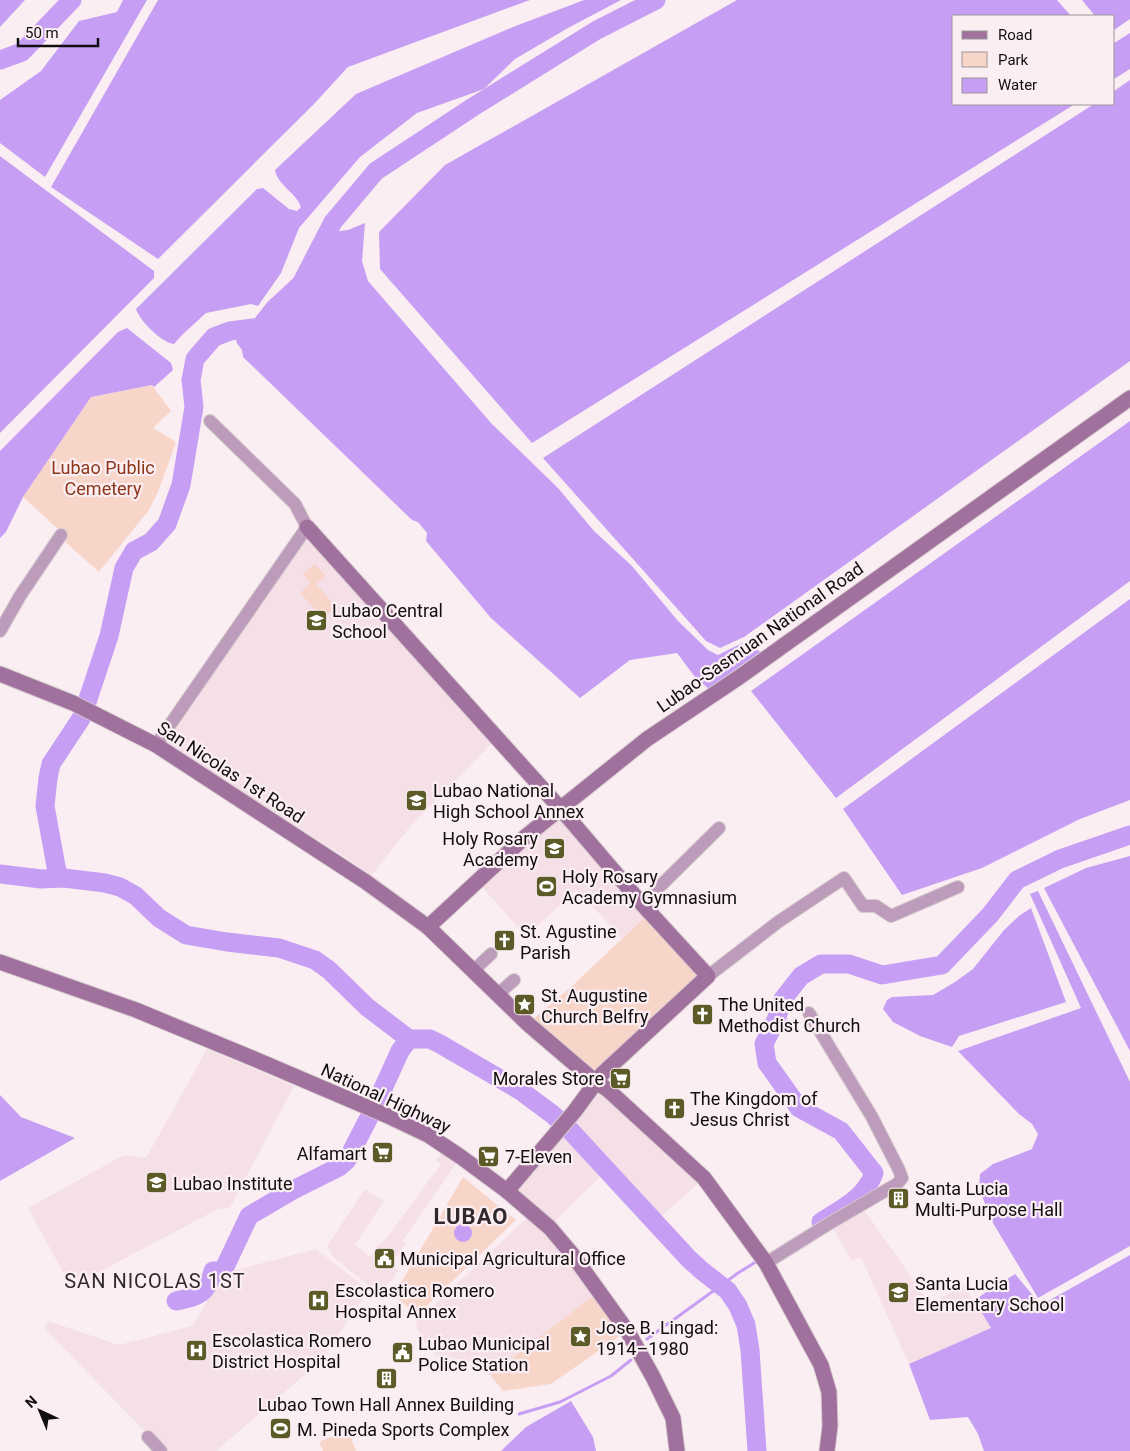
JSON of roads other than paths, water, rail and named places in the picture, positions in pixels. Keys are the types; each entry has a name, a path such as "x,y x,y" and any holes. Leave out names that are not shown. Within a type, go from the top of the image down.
{"main road":[{"name":"Lubao-Sasmuan National Road","path":"428,927 525,837 647,739 738,678 1130,398"},
{"path":"307,527 560,808 642,904 708,976 614,1062 553,1138 507,1191"},
{"name":"San Nicolas 1st Road","path":"0,674 73,702 156,745 358,877 428,927 528,1024 596,1083 607,1089 704,1178 763,1259 821,1365 829,1392 830,1426 827,1451"},
{"name":"National Highway","path":"0,962 136,1010 365,1106 428,1135 461,1157 507,1191 556,1234 572,1254 628,1332 673,1418 677,1451"}],"street":[{"path":"156,745 307,527 295,504 210,421"},
{"path":"0,631 20,596 61,535"},
{"path":"642,904 719,828"},
{"path":"708,976 778,922 844,878 863,906 882,908 892,916 958,887"},
{"path":"474,970 491,954"},
{"path":"498,994 514,980"},
{"path":"763,1259 897,1184 902,1178 872,1117 809,1013"},
{"path":"148,1437 161,1451"}],"water":[{"path":"0,0 25,0 0,27"},
{"path":"123,0 147,0 45,177 0,143 0,100 41,71 79,21 117,12"},
{"path":"158,0 530,0 348,67 314,104 158,259 51,187"},
{"path":"584,0 621,0 515,59 484,89 417,113 360,157 299,228 281,273 258,306 251,304 206,313 174,344 163,340 157,335 138,314 136,309 257,189 263,188 289,209 297,211 301,207 277,176 275,170 356,94 513,27"},
{"path":"737,0 1057,0 1070,15 952,15 952,105 1073,105 532,443 380,269 379,232 445,165"},
{"path":"1082,0 1130,0 1130,19 1115,29 1115,15 1094,15"},
{"path":"1130,33 1130,69 1115,78 1115,42"},
{"path":"1130,80 1130,361 744,637 720,648 706,641 543,458 1092,105 1115,105 1115,90"},
{"path":"0,156 154,271 154,278 0,433"},
{"path":"365,223 362,261 368,281 491,423 558,488 594,531 632,566 678,621 708,650 718,655 746,641 763,654 710,690 695,677 677,653 630,660 580,698 491,618 426,541 427,533 418,522 412,520 243,357 242,350 236,342 238,336 262,332 308,285 333,232 348,230"},
{"path":"127,328 171,363 173,370 154,387 152,385 91,397 23,497 6,532 0,538 0,451 118,332"},
{"path":"1130,421 1130,581 836,798 751,691"},
{"path":"1130,599 1130,800 1080,819 982,868 902,895 843,809"},
{"path":"1130,856 1130,1051 1044,888 1086,868"},
{"path":"1038,891 1130,1082 1130,1246 1038,1298 993,1223 979,1189 980,1174 993,1164 1032,1149 1038,1134 1032,1124 1019,1114 958,1051 1081,1008 1030,894"},
{"path":"1031,908 1066,1002 959,1036 952,1047 920,1036 893,1022 883,1009 887,1000 892,997 933,995 955,982 973,969 1004,930"},
{"path":"0,1095 21,1117 75,1138 0,1181"},
{"path":"463,1224 469,1227 472,1233 469,1239 463,1242 457,1239 454,1233 457,1227"},
{"path":"1130,1255 1130,1451 984,1451 978,1434 968,1417 930,1420 909,1364 991,1328 974,1300 1015,1274 1041,1305"},
{"path":"571,1401 593,1437 596,1451 501,1451 526,1427"}],"waterway":[{"path":"0,60 22,52 72,0"},
{"path":"58,877 45,806 51,764 82,717 109,636 124,568 134,551 151,542 167,524 181,485 194,407 191,380 195,359 214,337 230,331 260,327 274,309 301,284 333,222 376,171 473,107 597,30 656,0"},
{"path":"821,1222 859,1196 870,1182 874,1173 841,1131 799,1108 767,1063 764,1044 776,1020 783,999 801,976 821,964 849,964 882,975 942,965 990,915 1017,880 1060,859 1130,835"},
{"path":"0,874 41,879 64,878 105,883 120,887 136,896 159,918 186,935 279,948 315,960 329,970 367,1007 409,1039"},
{"path":"176,1301 196,1296 208,1285 213,1271 223,1271 249,1216 293,1190 339,1167 347,1160 376,1104 400,1051 409,1039 430,1039 521,1091 552,1114 568,1128 688,1258 728,1291 738,1306 746,1325 750,1350 757,1451"},
{"path":"647,1339 759,1260"},
{"path":"519,1414 560,1402 611,1376 631,1360"}],"place":[{"name":"Lubao Central School","path":"316,620"},
{"name":"Lubao National High School Annex","path":"417,800"},
{"name":"Holy Rosary Academy","path":"554,848"},
{"name":"Holy Rosary Academy Gymnasium","path":"546,886"},
{"name":"St. Agustine Parish","path":"504,941"},
{"name":"St. Augustine Church Belfry","path":"525,1005"},
{"name":"The United Methodist Church","path":"702,1014"},
{"name":"Morales Store","path":"620,1078"},
{"name":"The Kingdom of Jesus Christ","path":"674,1108"},
{"name":"Alfamart","path":"383,1153"},
{"name":"7-Eleven","path":"489,1156"},
{"name":"Lubao Institute","path":"157,1183"},
{"name":"Santa Lucia Multi-Purpose Hall","path":"899,1198"},
{"name":"Municipal Agricultural Office","path":"384,1258"},
{"name":"Santa Lucia Elementary School","path":"899,1293"},
{"name":"Escolastica Romero Hospital Annex","path":"319,1300"},
{"name":"Jose B. Lingad: 1914–1980","path":"580,1337"},
{"name":"Escolastica Romero District Hospital","path":"196,1350"},
{"name":"Lubao Municipal Police Station","path":"402,1353"},
{"name":"Lubao Town Hall Annex Building","path":"386,1379"},
{"name":"M. Pineda Sports Complex","path":"281,1429"}],"district":[{"name":"LUBAO","path":"471,1216"},
{"name":"SAN NICOLAS 1ST","path":"155,1281"}],"park label":[{"name":"Lubao Public Cemetery","path":"103,477"}]}
